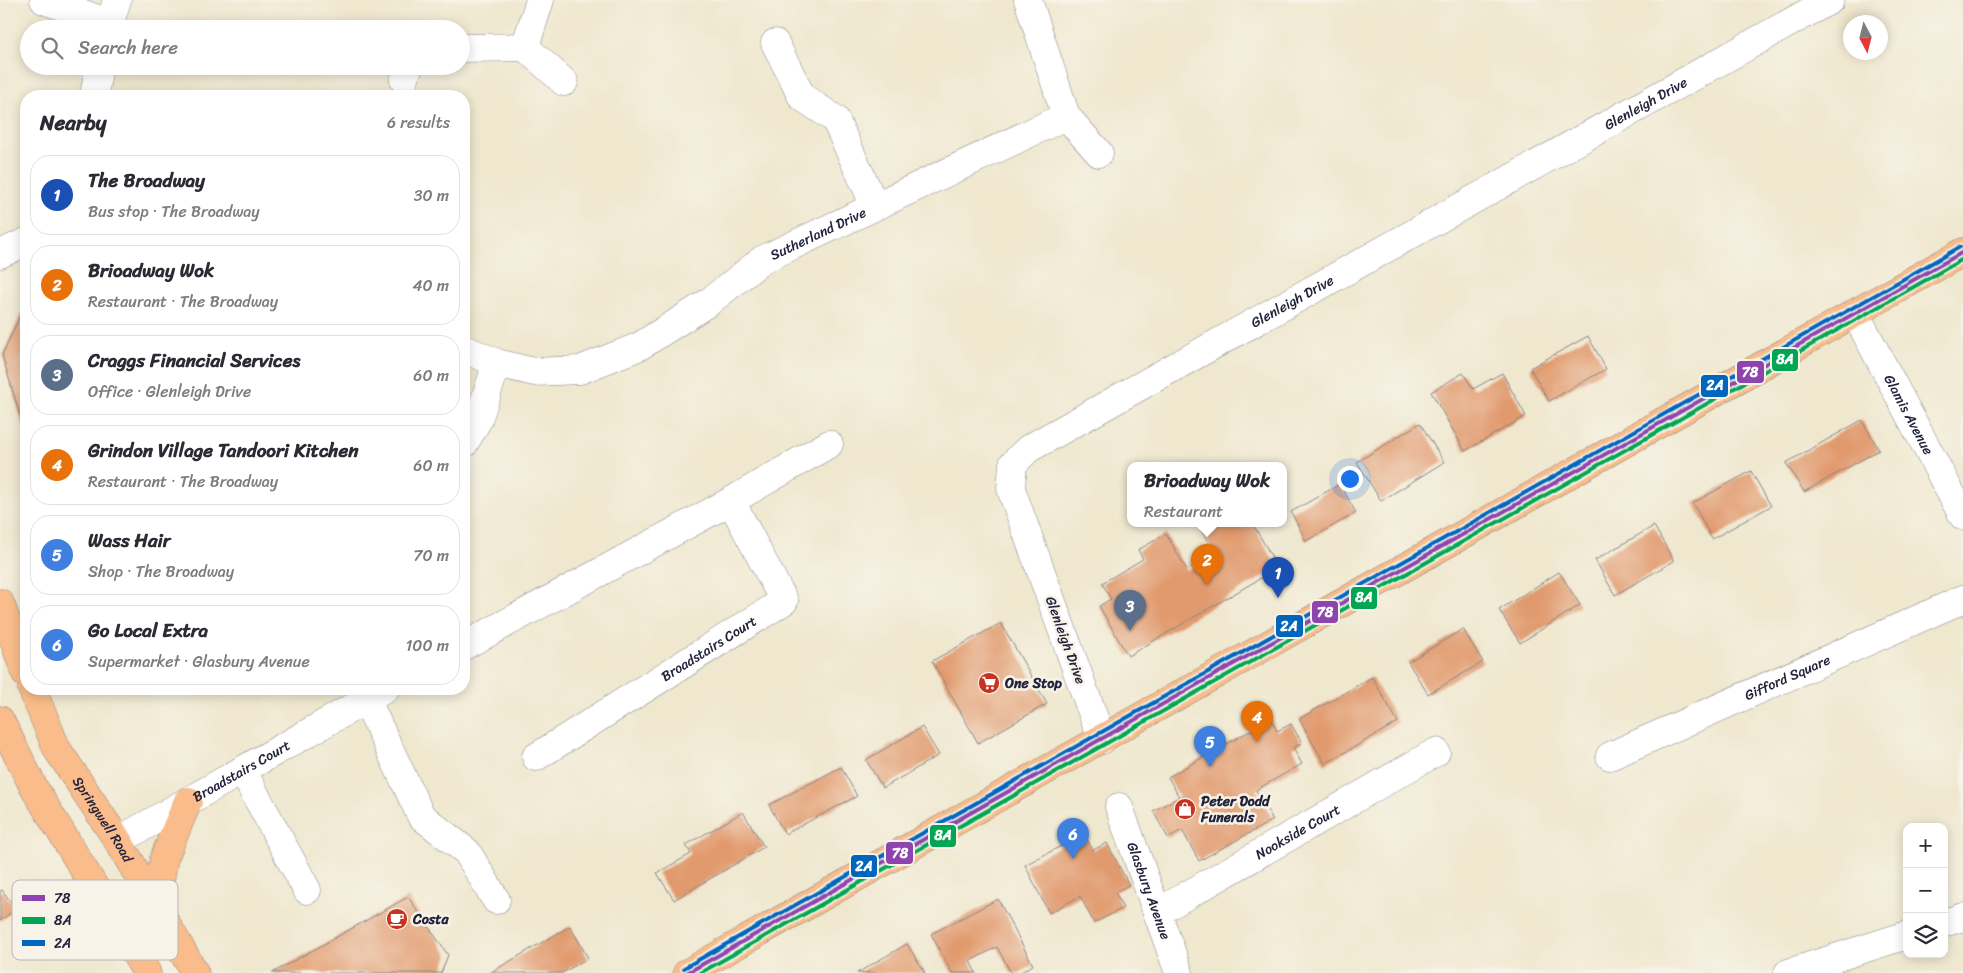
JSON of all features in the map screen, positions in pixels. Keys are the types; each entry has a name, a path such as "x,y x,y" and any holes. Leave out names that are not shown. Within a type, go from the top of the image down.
{"main road":[{"path":"687,973 1963,252"},
{"path":"0,603 20,658"},
{"name":"Springwell Road","path":"35,695 57,748 142,880"},
{"path":"0,720 34,788 90,880"},
{"path":"160,880 164,858 188,801"},
{"name":"Springwell Road","path":"178,943 195,973"},
{"path":"138,960 146,973"}],"street":[{"path":"44,0 111,17"},
{"path":"525,47 540,0"},
{"path":"1028,0 1066,116 1099,154"},
{"name":"Glenleigh Drive","path":"1102,740 1011,489 1013,464 1028,449 1830,0"},
{"path":"775,43 802,97 835,119 875,206"},
{"path":"470,48 525,47 564,82"},
{"path":"95,90 98,75"},
{"name":"Sutherland Drive","path":"470,351 498,363 534,372 580,370 640,346 709,302 762,260 1066,116"},
{"path":"0,254 20,245"},
{"name":"Glamis Avenue","path":"1855,313 1963,516"},
{"path":"470,434 478,420 498,363"},
{"path":"470,643 731,501 830,444"},
{"name":"Broadstairs Court","path":"536,757 784,601 731,501"},
{"name":"Gifford Square","path":"1610,756 1963,599"},
{"name":"Broadstairs Court","path":"118,841 374,695"},
{"name":"Broadstairs Court","path":"376,695 421,816 467,852 496,900"},
{"name":"Nookside Court","path":"1158,912 1436,752"},
{"path":"242,770 307,890"},
{"name":"Glasbury Avenue","path":"1119,807 1179,973"},
{"path":"1948,922 1963,917"},
{"path":"1788,973 1821,968 1903,937"}],"building":[{"path":"20,316 20,416 2,355"},
{"path":"1588,336 1606,369 1549,401 1530,368"},
{"path":"1463,373 1473,389 1502,373 1526,416 1465,451 1431,392"},
{"path":"1862,420 1879,450 1804,492 1786,463"},
{"path":"1420,423 1444,462 1381,501 1357,462"},
{"path":"1751,471 1771,506 1712,539 1693,503"},
{"path":"1340,484 1356,513 1306,541 1291,512"},
{"path":"1654,526 1674,561 1615,595 1595,560"},
{"path":"1199,527 1255,527 1278,568 1128,656 1099,606 1111,599 1102,583 1143,559 1138,550 1166,534 1187,570 1215,554"},
{"path":"1559,572 1580,605 1520,643 1499,610"},
{"name":"One Stop","path":"1001,623 1047,704 978,743 932,661"},
{"path":"1463,629 1483,662 1428,694 1408,662"},
{"path":"1372,677 1398,722 1325,764 1299,719"},
{"path":"1271,719 1277,731 1291,724 1302,743 1293,748 1302,764 1256,790 1273,820 1199,861 1182,830 1168,838 1153,811 1179,797 1168,777"},
{"path":"922,727 939,755 883,788 866,760"},
{"path":"841,767 857,796 785,834 769,805"},
{"path":"743,812 764,847 674,900 657,873 691,854 686,845"},
{"path":"1084,834 1093,850 1107,843 1129,885 1115,892 1123,908 1094,923 1080,896 1049,913 1025,865"},
{"path":"2,890 12,904 12,912 0,921 0,891"},
{"path":"408,897 448,955 441,973 272,973"},
{"path":"998,899 1033,965 1019,973 1011,973 997,947 970,961 976,973 952,973 931,934"},
{"path":"570,926 588,958 562,973 490,973"},
{"path":"907,944 925,973 857,973"}],"transit line":[{"name":"2A","path":"684,968 1960,247"},
{"name":"78","path":"687,973 1963,252"},
{"name":"8A","path":"700,973 1963,259"}],"place":[{"name":"Brioadway Wok","path":"1207,585"},
{"name":"The Broadway","path":"1278,598"},
{"name":"Craggs Financial Services","path":"1130,631"},
{"name":"One Stop","path":"989,683"},
{"name":"Grindon Village Tandoori Kitchen","path":"1257,742"},
{"name":"Wass Hair","path":"1210,767"},
{"name":"Peter Dodd Funerals","path":"1185,809"},
{"name":"Go Local Extra","path":"1073,859"},
{"name":"Costa","path":"397,919"}]}
